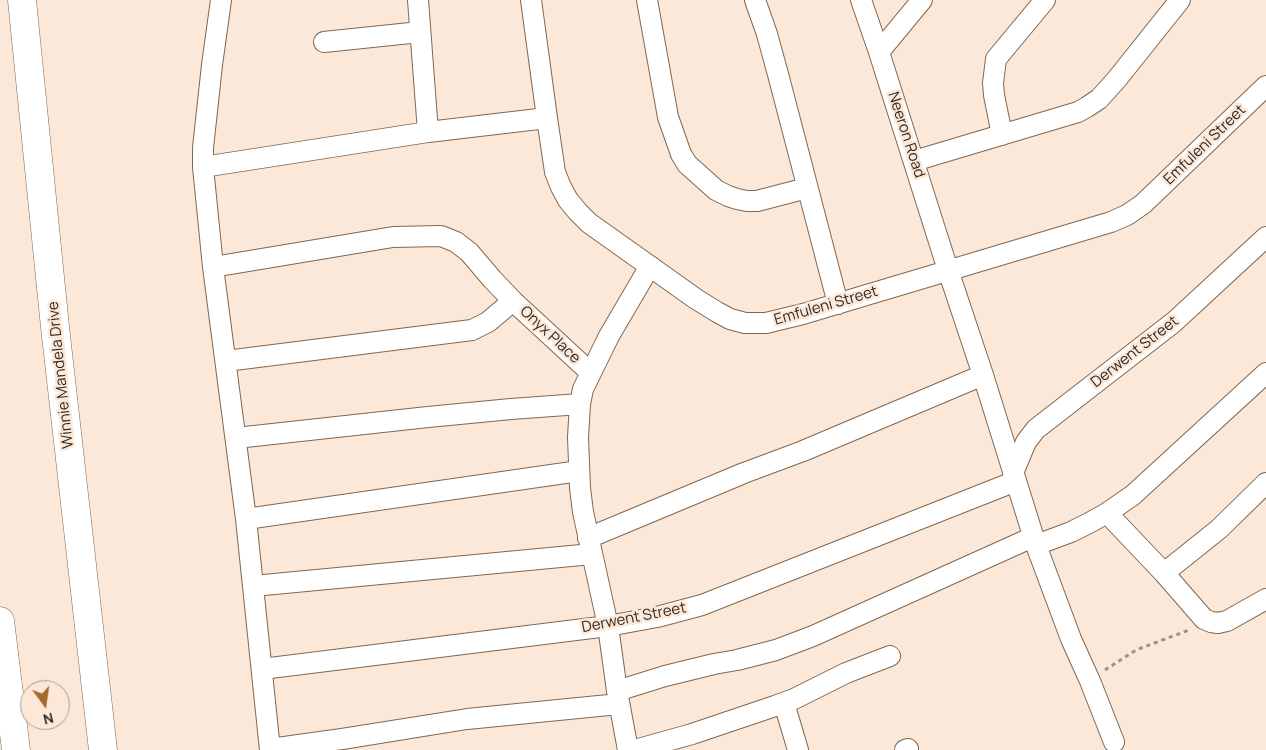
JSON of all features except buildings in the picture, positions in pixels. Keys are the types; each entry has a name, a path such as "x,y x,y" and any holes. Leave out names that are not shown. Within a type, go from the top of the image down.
{"main road":[{"name":"Winnie Mandela Drive","path":"22,0 55,327 104,750"},
{"path":"0,621 16,750"}],"street":[{"path":"221,0 203,148 203,167 213,267 246,519 270,749 618,698 664,676 776,650 1035,541 1079,528 1107,513 1133,495 1266,373"},
{"path":"418,0 428,132"},
{"name":"Emfuleni Street","path":"531,0 556,172 568,200 589,223 696,299 730,319 745,323 766,323 802,314 1111,222 1142,204 1266,86"},
{"path":"647,0 668,117 681,154 687,164 716,190 737,200 757,201 807,188"},
{"path":"756,0 767,34 838,304"},
{"name":"Neeron Road","path":"862,0 1046,576 1114,742"},
{"path":"879,52 922,0"},
{"path":"1002,135 993,83 996,59 1045,0"},
{"path":"914,161 1078,112 1098,99 1117,79 1180,0"},
{"path":"324,42 420,32"},
{"path":"203,167 428,132 547,118"},
{"name":"Onyx Place","path":"213,267 393,237 441,236 456,242 469,252 513,301 591,373 583,389 580,404 578,437 582,512 608,626 618,698 628,750"},
{"name":"Derwent Street","path":"262,669 608,626 657,617 702,605 1015,477 1026,442 1036,429 1174,322 1266,237"},
{"path":"591,373 609,336 650,266"},
{"path":"226,361 472,330 488,322 513,301"},
{"path":"252,586 590,546 744,473 803,451 983,375"},
{"path":"236,438 447,415 580,404"},
{"path":"246,519 579,471"},
{"path":"1164,573 1219,529 1266,483"},
{"path":"1107,513 1164,573 1204,619 1218,623 1226,621 1266,598"},
{"path":"635,750 692,734 784,702 852,670 890,656"},
{"path":"784,702 798,750"}],"path":[{"path":"1090,681 1136,650 1211,622"}]}
